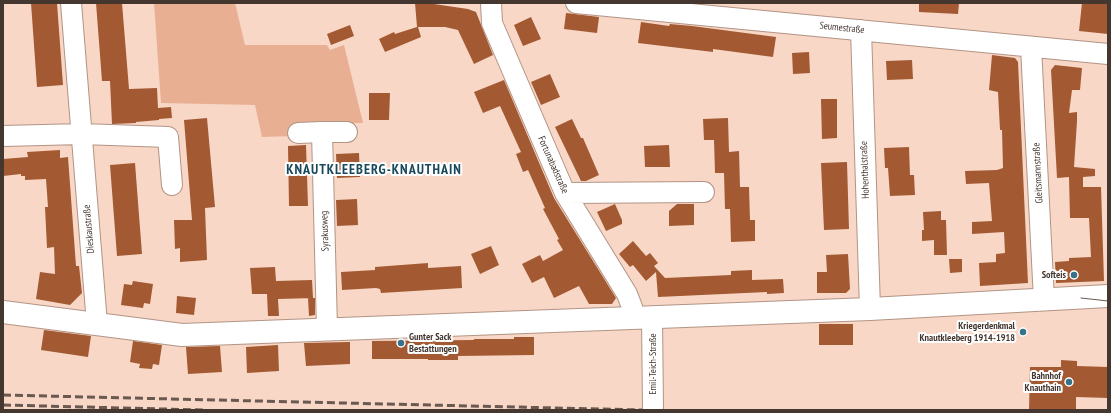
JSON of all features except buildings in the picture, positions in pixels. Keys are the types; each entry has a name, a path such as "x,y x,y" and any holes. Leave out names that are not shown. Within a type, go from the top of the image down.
{"main road":[{"path":"3,312 182,335 870,309 1108,296"}],"street":[{"name":"Dieskaustraße","path":"71,3 97,324"},
{"name":"Fortunabadstraße","path":"491,3 492,23 565,193 626,294 632,307 642,318"},
{"name":"Seumestraße","path":"576,3 1108,54"},
{"name":"Hohenthalstraße","path":"861,30 870,309"},
{"name":"Gleitsmannstraße","path":"1032,47 1044,300"},
{"name":"Syrakusweg","path":"322,132 328,329"},
{"path":"298,133 347,132"},
{"path":"3,136 82,134 168,137 172,185"},
{"path":"565,193 704,192"},
{"name":"Emil-Teich-Straße","path":"642,318 653,410"}],"shaded area":[{"path":"154,3 235,3 245,45 327,45 330,50 344,45 363,123 296,123 294,136 262,137 255,105 161,103"}],"tram line":[{"path":"1081,298 1108,301"}],"railway":[{"path":"3,395 642,410"},
{"path":"3,405 204,410"}],"place":[{"name":"Softeis","path":"1074,275"},
{"name":"Kriegerdenkmal Knautkleeberg 1914-1918","path":"1023,332"},
{"name":"Gunter Sack Bestattungen","path":"401,343"},
{"name":"Bahnhof Knauthain","path":"1069,382"}],"district":[{"name":"KNAUTKLEEBERG-KNAUTHAIN","path":"374,170"}]}
